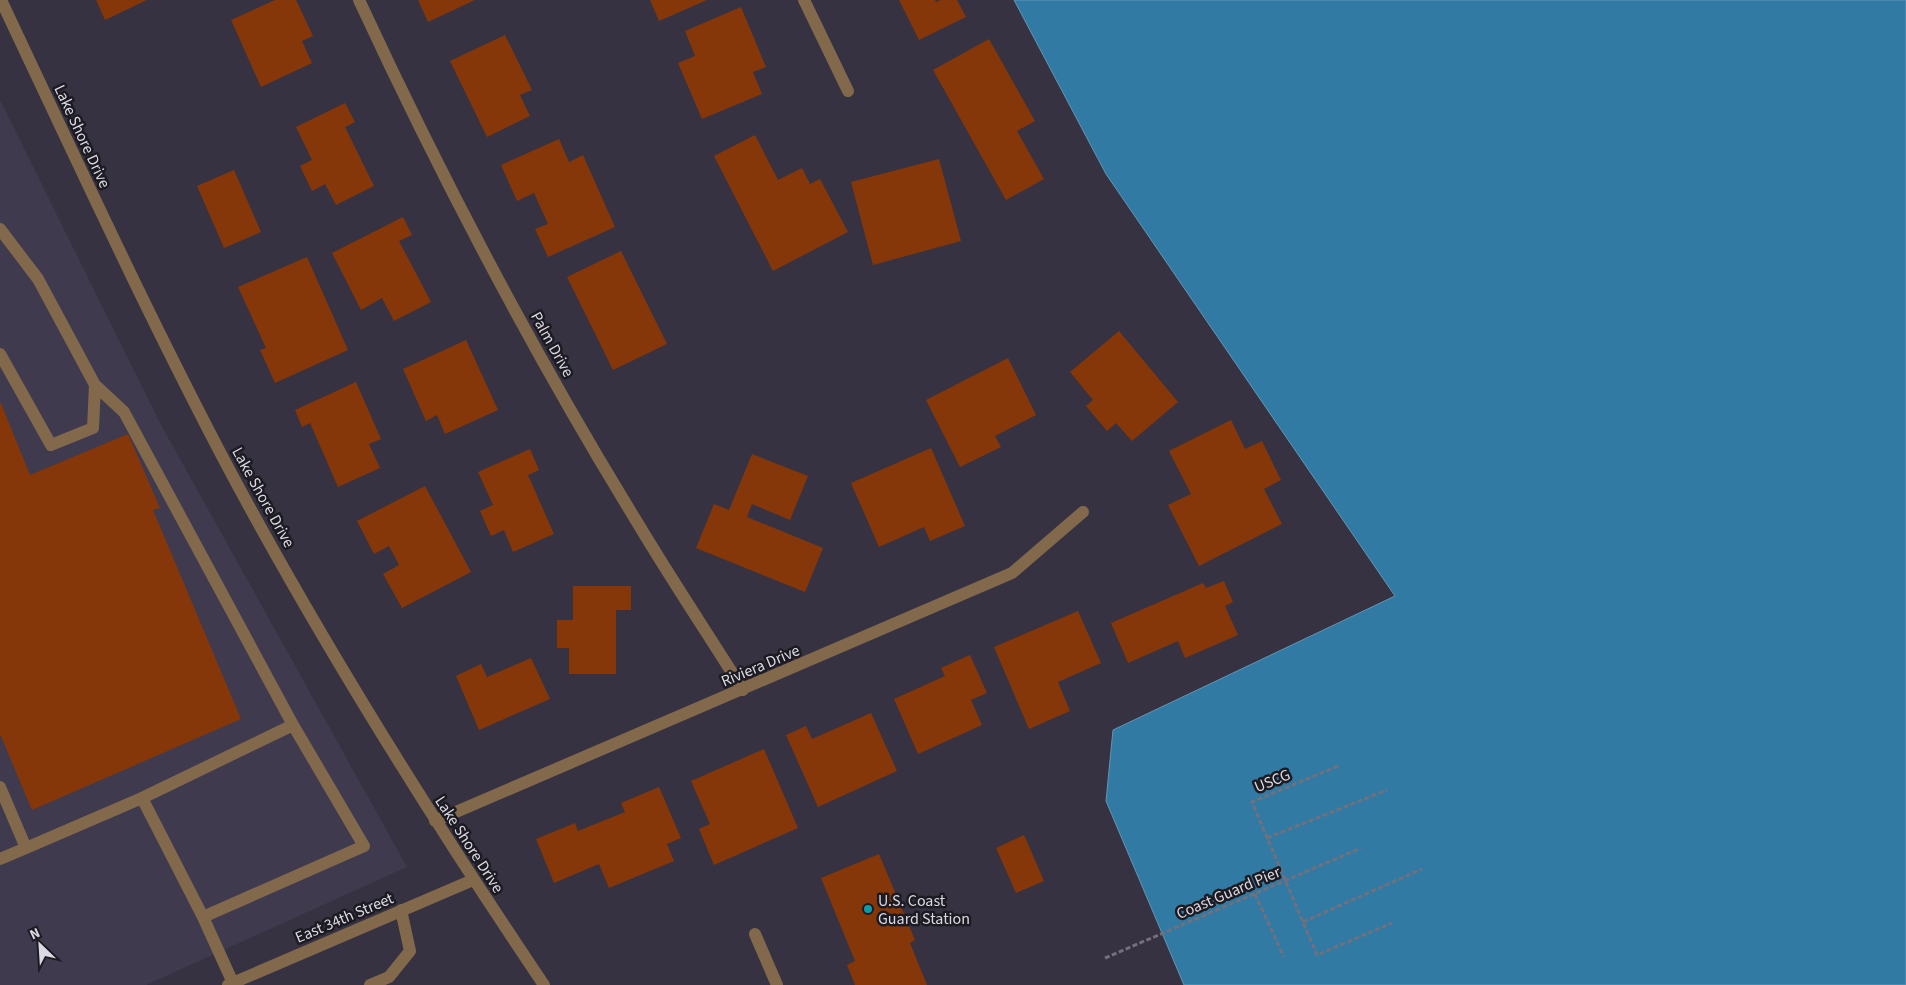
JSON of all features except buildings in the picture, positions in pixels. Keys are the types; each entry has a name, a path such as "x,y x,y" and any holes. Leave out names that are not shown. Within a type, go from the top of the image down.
{"street":[{"name":"Lake Shore Drive","path":"1,0 140,296 232,474 329,647 435,821 544,985"},
{"name":"Palm Drive","path":"359,0 438,166 540,357 637,523 743,690"},
{"path":"804,0 848,90"},
{"path":"0,229 38,279 95,385 124,412 293,725 364,846 203,917"},
{"path":"0,354 51,445 93,428 95,385"},
{"name":"Riviera Drive","path":"435,821 743,690 1012,572 1083,512"},
{"path":"0,859 142,798 293,725"},
{"path":"0,787 26,848"},
{"path":"142,798 203,917 231,984"},
{"name":"East 34th Street","path":"231,984 473,880"},
{"path":"370,985 389,977 410,951 401,910"},
{"path":"755,934 777,985"}],"path":[{"name":"USCG","path":"1338,766 1252,802 1317,955 1392,923"},
{"path":"1267,838 1387,790"},
{"name":"Coast Guard Pier","path":"1105,958 1361,848"},
{"path":"1303,922 1422,869"},
{"path":"1254,894 1284,958"}],"shaded area":[{"path":"0,100 160,423 407,867 146,985 0,985"}],"water":[{"path":"1014,0 1906,0 1906,985 1184,985 1106,801 1113,730 1395,596 1106,174"}],"place":[{"name":"U.S. Coast Guard Station","path":"868,909"}]}
